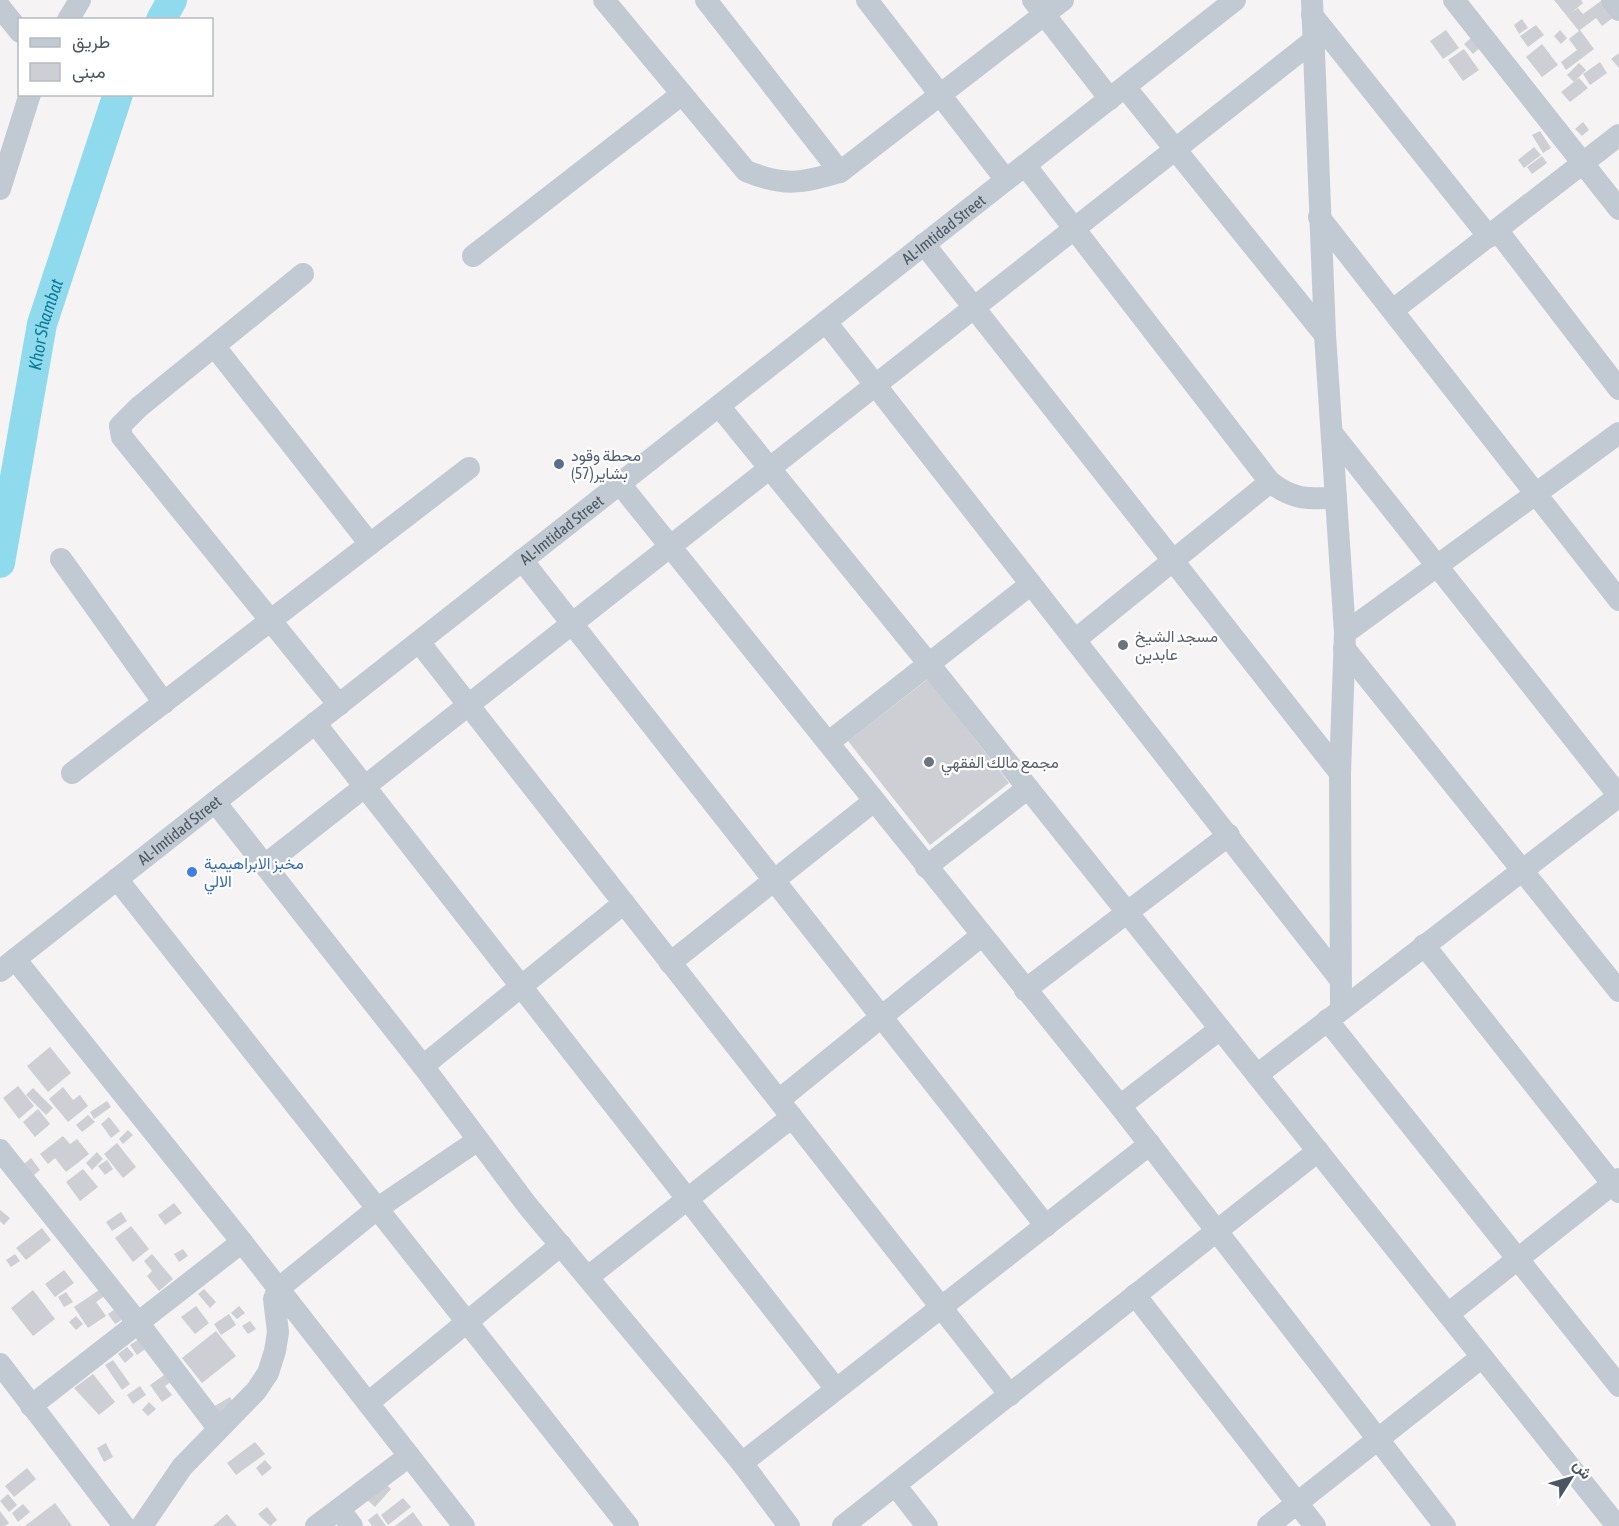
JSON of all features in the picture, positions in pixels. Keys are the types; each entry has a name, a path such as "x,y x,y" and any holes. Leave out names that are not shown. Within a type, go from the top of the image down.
{"street":[{"path":"69,18 80,0"},
{"path":"604,0 746,171 773,182 805,182 840,172 942,94 1039,7 1063,0"},
{"path":"706,0 840,172"},
{"path":"867,0 942,94 1006,180"},
{"name":"AL-Imtidad Street","path":"8,965 1117,93 1209,8 1235,0"},
{"path":"1454,0 1619,209"},
{"path":"1612,0 1619,10"},
{"path":"1039,7 1117,93 1174,149 1324,335"},
{"path":"1312,7 1324,335 1344,641 1340,773 1339,978 1334,1015 1518,1258 1619,1386"},
{"path":"1312,7 1619,389"},
{"path":"0,8 18,30"},
{"path":"265,865 366,788 571,622 1313,41"},
{"path":"473,256 682,94"},
{"path":"0,189 29,96"},
{"path":"1393,310 1619,135"},
{"path":"1025,165 1270,482 1285,494 1299,497 1336,498"},
{"path":"1319,217 1619,600"},
{"path":"924,244 1340,773"},
{"path":"303,274 216,347 125,418 120,426 122,436 273,620 339,705"},
{"path":"826,322 1339,978"},
{"path":"216,347 370,544"},
{"path":"719,406 929,664 1617,1526"},
{"path":"1257,1075 1619,796 1332,433"},
{"path":"1344,641 1438,566 1619,433"},
{"path":"72,772 469,468"},
{"path":"1075,640 1270,482"},
{"path":"620,484 829,742 981,936 1120,1106 1445,1526"},
{"path":"61,559 164,703"},
{"path":"522,560 1046,1226"},
{"path":"829,742 1031,584"},
{"path":"1344,641 1619,991"},
{"path":"419,642 1010,1395"},
{"path":"315,723 689,1198 836,1389"},
{"path":"926,867 1028,788"},
{"path":"670,963 874,801"},
{"path":"215,802 561,1245 741,1463 789,1526"},
{"path":"1025,990 1229,835"},
{"path":"117,879 628,1526"},
{"path":"423,1066 624,903"},
{"path":"588,1277 689,1198 881,1018 981,936"},
{"path":"1424,945 1617,1185 1518,1258 1448,1314"},
{"path":"8,965 242,1242 464,1526"},
{"path":"1120,1106 1220,1029"},
{"path":"142,1526 182,1467 256,1391 268,1373 277,1342 274,1299 278,1289 378,1208 478,1140"},
{"path":"741,1463 1150,1144"},
{"path":"0,1150 139,1324 218,1428"},
{"path":"843,1526 1318,1151"},
{"path":"32,1406 242,1242"},
{"path":"368,1403 561,1245"},
{"path":"1135,1295 1315,1526"},
{"path":"1268,1526 1482,1357"},
{"path":"0,1364 113,1522"},
{"path":"316,1526 346,1517 409,1456"},
{"path":"895,1485 927,1526"}],"building":[{"path":"1554,0 1581,0 1583,3 1571,13 1578,8 1583,14 1601,1 1614,17 1602,26 1596,18 1580,30 1594,49 1566,70 1561,62 1577,50 1569,39 1579,31"},
{"path":"1522,19 1528,28 1519,34 1514,25"},
{"path":"1536,25 1544,35 1528,47 1520,36"},
{"path":"1446,30 1459,48 1443,59 1430,41"},
{"path":"1560,30 1567,38 1561,44 1554,36"},
{"path":"1471,38 1480,48 1473,54 1464,44"},
{"path":"1542,44 1558,65 1542,77 1526,57"},
{"path":"1464,49 1479,70 1463,81 1448,60"},
{"path":"1619,53 1619,68 1611,59"},
{"path":"1600,62 1607,73 1590,85 1583,74"},
{"path":"1579,63 1586,70 1574,82 1567,75"},
{"path":"1579,78 1588,88 1570,102 1561,92"},
{"path":"1583,122 1589,130 1582,136 1575,129"},
{"path":"1540,131 1551,148 1543,153 1532,135"},
{"path":"1534,147 1541,155 1524,168 1518,160"},
{"path":"1542,156 1547,163 1532,174 1527,167"},
{"name":"مجمع مالك الفقهي","path":"928,679 1009,783 930,845 848,741"},
{"path":"50,1047 71,1073 48,1092 27,1066"},
{"path":"18,1086 34,1106 19,1119 3,1098"},
{"path":"63,1087 73,1100 80,1095 88,1106 68,1122 49,1099"},
{"path":"33,1088 53,1108 46,1115 26,1095"},
{"path":"107,1101 111,1107 94,1119 90,1112"},
{"path":"38,1109 50,1124 35,1137 23,1122"},
{"path":"88,1115 95,1122 82,1132 76,1125"},
{"path":"109,1117 120,1131 111,1138 101,1124"},
{"path":"128,1130 133,1135 123,1144 119,1139"},
{"path":"63,1136 70,1144 77,1139 89,1154 66,1172 55,1158 48,1164 40,1154"},
{"path":"117,1143 136,1167 123,1178 104,1154"},
{"path":"97,1152 103,1159 92,1170 86,1163"},
{"path":"31,1158 40,1170 33,1176 24,1164"},
{"path":"107,1160 113,1169 105,1175 98,1166"},
{"path":"83,1169 98,1187 80,1201 66,1182"},
{"path":"174,1203 182,1213 165,1225 158,1215"},
{"path":"0,1210 10,1218 4,1225 0,1221"},
{"path":"121,1212 127,1221 112,1231 106,1222"},
{"path":"131,1226 149,1249 133,1262 115,1238"},
{"path":"42,1228 51,1240 26,1260 16,1248"},
{"path":"183,1249 188,1256 179,1262 174,1254"},
{"path":"15,1254 20,1261 11,1267 6,1260"},
{"path":"152,1254 173,1279 159,1291 147,1276 152,1271 144,1261"},
{"path":"64,1270 74,1283 55,1297 45,1284"},
{"path":"102,1288 106,1295 96,1302 106,1316 88,1328 74,1307"},
{"path":"204,1289 216,1302 210,1308 198,1294"},
{"path":"33,1290 55,1319 33,1336 11,1308"},
{"path":"66,1292 73,1302 64,1307 58,1297"},
{"path":"196,1306 209,1323 195,1334 181,1317"},
{"path":"239,1306 245,1313 237,1319 231,1313"},
{"path":"118,1307 125,1318 115,1324 108,1314"},
{"path":"229,1314 236,1325 221,1335 214,1324"},
{"path":"76,1316 83,1324 76,1330 69,1322"},
{"path":"250,1321 256,1329 248,1334 242,1326"},
{"path":"216,1331 236,1356 202,1383 182,1358"},
{"path":"142,1337 148,1347 137,1355 130,1345"},
{"path":"127,1347 134,1355 125,1363 118,1354"},
{"path":"113,1360 130,1384 122,1390 105,1365"},
{"path":"167,1373 172,1381 165,1386 172,1395 162,1402 150,1385"},
{"path":"93,1374 115,1402 99,1415 74,1388"},
{"path":"140,1386 146,1395 133,1404 127,1395"},
{"path":"230,1397 234,1404 217,1414 213,1407"},
{"path":"149,1402 156,1409 148,1416 142,1410"},
{"path":"255,1442 265,1454 236,1475 227,1463"},
{"path":"106,1443 113,1457 104,1462 97,1448"},
{"path":"265,1460 272,1468 262,1476 256,1468"},
{"path":"27,1468 36,1479 14,1497 5,1486"},
{"path":"381,1479 391,1489 375,1507 364,1497"},
{"path":"8,1494 17,1505 9,1512 0,1501"},
{"path":"403,1498 411,1507 388,1525 381,1515"},
{"path":"55,1503 72,1526 25,1526"},
{"path":"23,1504 30,1512 18,1522 12,1513"},
{"path":"267,1507 277,1520 270,1526 258,1514"},
{"path":"0,1511 9,1523 5,1526 0,1526"},
{"path":"413,1512 423,1526 395,1526"},
{"path":"377,1513 386,1526 372,1526 368,1520"},
{"path":"227,1514 237,1526 213,1526"}],"waterway":[{"name":"Khor Shambat","path":"162,18 172,0"},
{"name":"Khor Shambat","path":"0,563 42,324 117,96"}],"place":[{"name":"محطة وقود بشاير(57)","path":"559,464"},
{"name":"مسجد الشيخ عابدين","path":"1123,645"},
{"name":"مجمع مالك الفقهي","path":"929,762"},
{"name":"مخبز الابراهيمية الالي","path":"192,872"}]}
